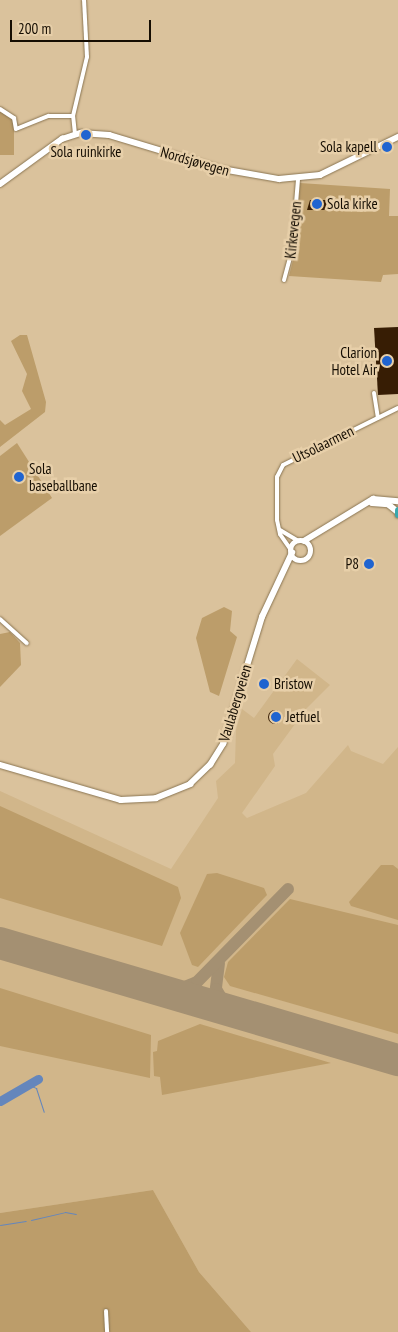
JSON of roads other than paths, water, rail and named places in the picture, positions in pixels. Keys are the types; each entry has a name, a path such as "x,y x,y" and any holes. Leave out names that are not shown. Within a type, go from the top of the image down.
{"main road":[{"name":"Nordsjøvegen","path":"75,134 109,135 240,174 298,179 335,170 398,137"},
{"path":"0,184 75,134"},
{"path":"302,561 291,552 301,541 318,534 368,502 380,498 398,501"},
{"path":"368,502 388,504 398,512"},
{"path":"287,569 302,561 311,550 318,534"},
{"path":"301,541 311,550"},
{"name":"Vaulabergveien","path":"0,765 120,800 156,798 190,784 210,765 223,744 258,626 287,569 291,552"}],"street":[{"path":"75,134 73,116 87,57 84,0"},
{"path":"0,109 14,118 16,129 49,116 73,116"},
{"name":"Kirkevegen","path":"284,280 292,251 298,179"},
{"path":"374,393 378,418"},
{"name":"Utsolaarmen","path":"291,552 280,530 277,477 283,465 398,408"},
{"path":"280,530 301,541"},
{"path":"0,619 28,643"},
{"path":"106,1311 107,1332"}],"waterway":[{"path":"0,1101 38,1079"},
{"path":"29,1085 36,1088 44,1112"},
{"path":"31,1220 65,1212 76,1214"},
{"path":"0,1225 26,1221"}],"place":[{"name":"Sola ruinkirke","path":"86,135"},
{"name":"Sola kapell","path":"387,147"},
{"name":"Sola kirke","path":"317,204"},
{"name":"Clarion Hotel Air","path":"387,361"},
{"name":"Sola baseballbane","path":"19,477"},
{"name":"P8","path":"369,564"},
{"name":"Bristow","path":"264,684"},
{"name":"Jetfuel","path":"276,717"}]}
